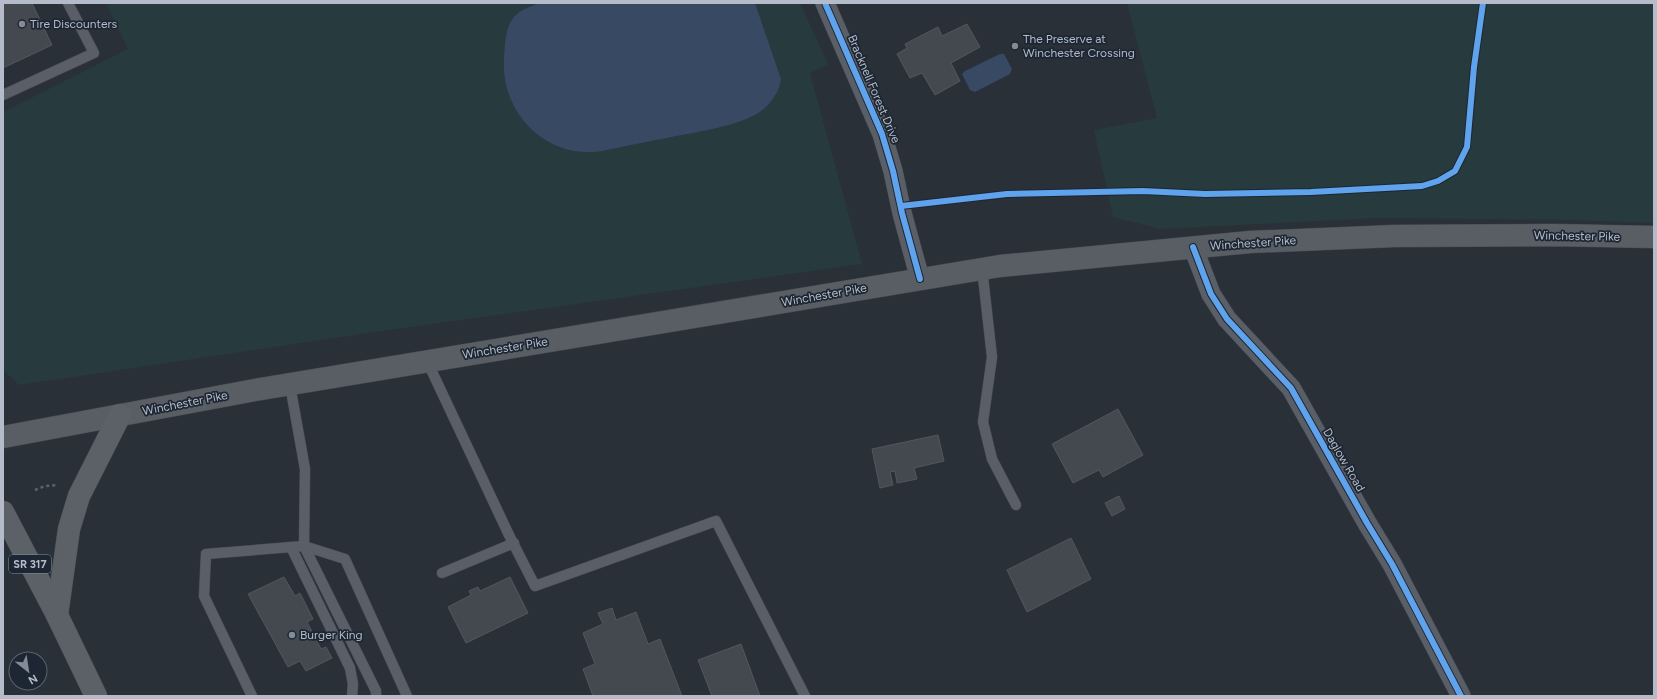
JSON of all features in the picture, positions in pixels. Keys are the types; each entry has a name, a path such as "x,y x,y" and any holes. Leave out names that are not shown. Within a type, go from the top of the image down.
{"main road":[{"name":"Winchester Pike","path":"3,437 255,390 982,268 1250,242 1394,236 1553,235 1654,237"},
{"path":"57,615 68,529 79,496 120,415"},
{"name":"SR 317","path":"3,512 57,615 96,696"}],"street":[{"name":"Bracknell Forest Drive","path":"825,3 882,134 893,171 902,213 920,279"},
{"name":"Daglow Road","path":"1193,247 1211,294 1227,320 1290,388 1392,564 1461,696"}],"lane":[{"path":"3,95 94,52 68,3"},
{"path":"982,268 992,357 983,422 992,459 1016,505"},
{"path":"427,361 535,586 716,521 805,696"},
{"path":"290,385 305,469 304,546 376,691 376,696"},
{"path":"442,574 514,543"},
{"path":"252,696 204,596 206,554 304,546 345,558 407,696"},
{"path":"292,547 350,668 354,684 352,696"}],"path":[{"path":"35,490 44,486 58,485"}],"green space":[{"path":"106,3 539,3 516,14 593,152 682,135 739,122 754,116 776,96 765,31 755,3 800,3 828,64 810,73 862,264 382,331 19,385 3,370 3,112 128,49"},
{"path":"1127,3 1654,3 1654,223 1570,220 1377,218 1161,229 1113,217 1094,130 1157,118"}],"water":[{"path":"539,3 755,3 781,79 778,91 772,101 763,110 753,116 734,123 699,132 596,152 574,151 557,146 541,137 528,126 517,112 509,95 505,78 504,59 506,35 510,23 519,12"},
{"path":"1000,54 1004,54 1012,69 1010,74 975,92 970,90 962,74 965,71"}],"building":[{"name":"Tire Discounters","path":"3,3 32,3 52,45 3,68"},
{"path":"967,24 980,47 951,63 960,81 935,95 922,73 910,78 897,54 907,48 905,44 938,27 942,36"},
{"path":"1118,409 1143,455 1103,477 1099,470 1073,483 1052,444"},
{"path":"938,435 944,461 914,468 917,479 897,483 895,471 890,472 893,485 880,488 872,449"},
{"path":"1119,496 1125,509 1112,516 1105,503"},
{"path":"1071,538 1091,579 1027,612 1007,570"},
{"name":"Burger King","path":"284,577 295,596 300,593 313,619 307,622 321,649 326,647 332,658 306,671 300,661 288,667 248,594"},
{"path":"510,577 528,613 466,643 448,607 471,595 469,591 478,587 480,591"},
{"path":"612,608 616,620 636,612 648,644 660,639 682,696 593,696 583,669 595,664 583,633 603,624 598,613"},
{"path":"741,644 760,696 712,696 698,660"}],"cycle path":[{"path":"825,3 882,134 893,171 902,213 920,279"},
{"path":"901,206 1007,194 1143,191 1205,194 1311,192 1422,186 1438,181 1455,171 1467,147 1474,67 1483,3"},
{"path":"1193,247 1211,294 1227,319 1291,388 1367,523 1392,564 1461,696"}],"place":[{"name":"Tire Discounters","path":"22,24"},
{"name":"The Preserve at Winchester Crossing","path":"1015,46"},
{"name":"Burger King","path":"292,635"}]}
